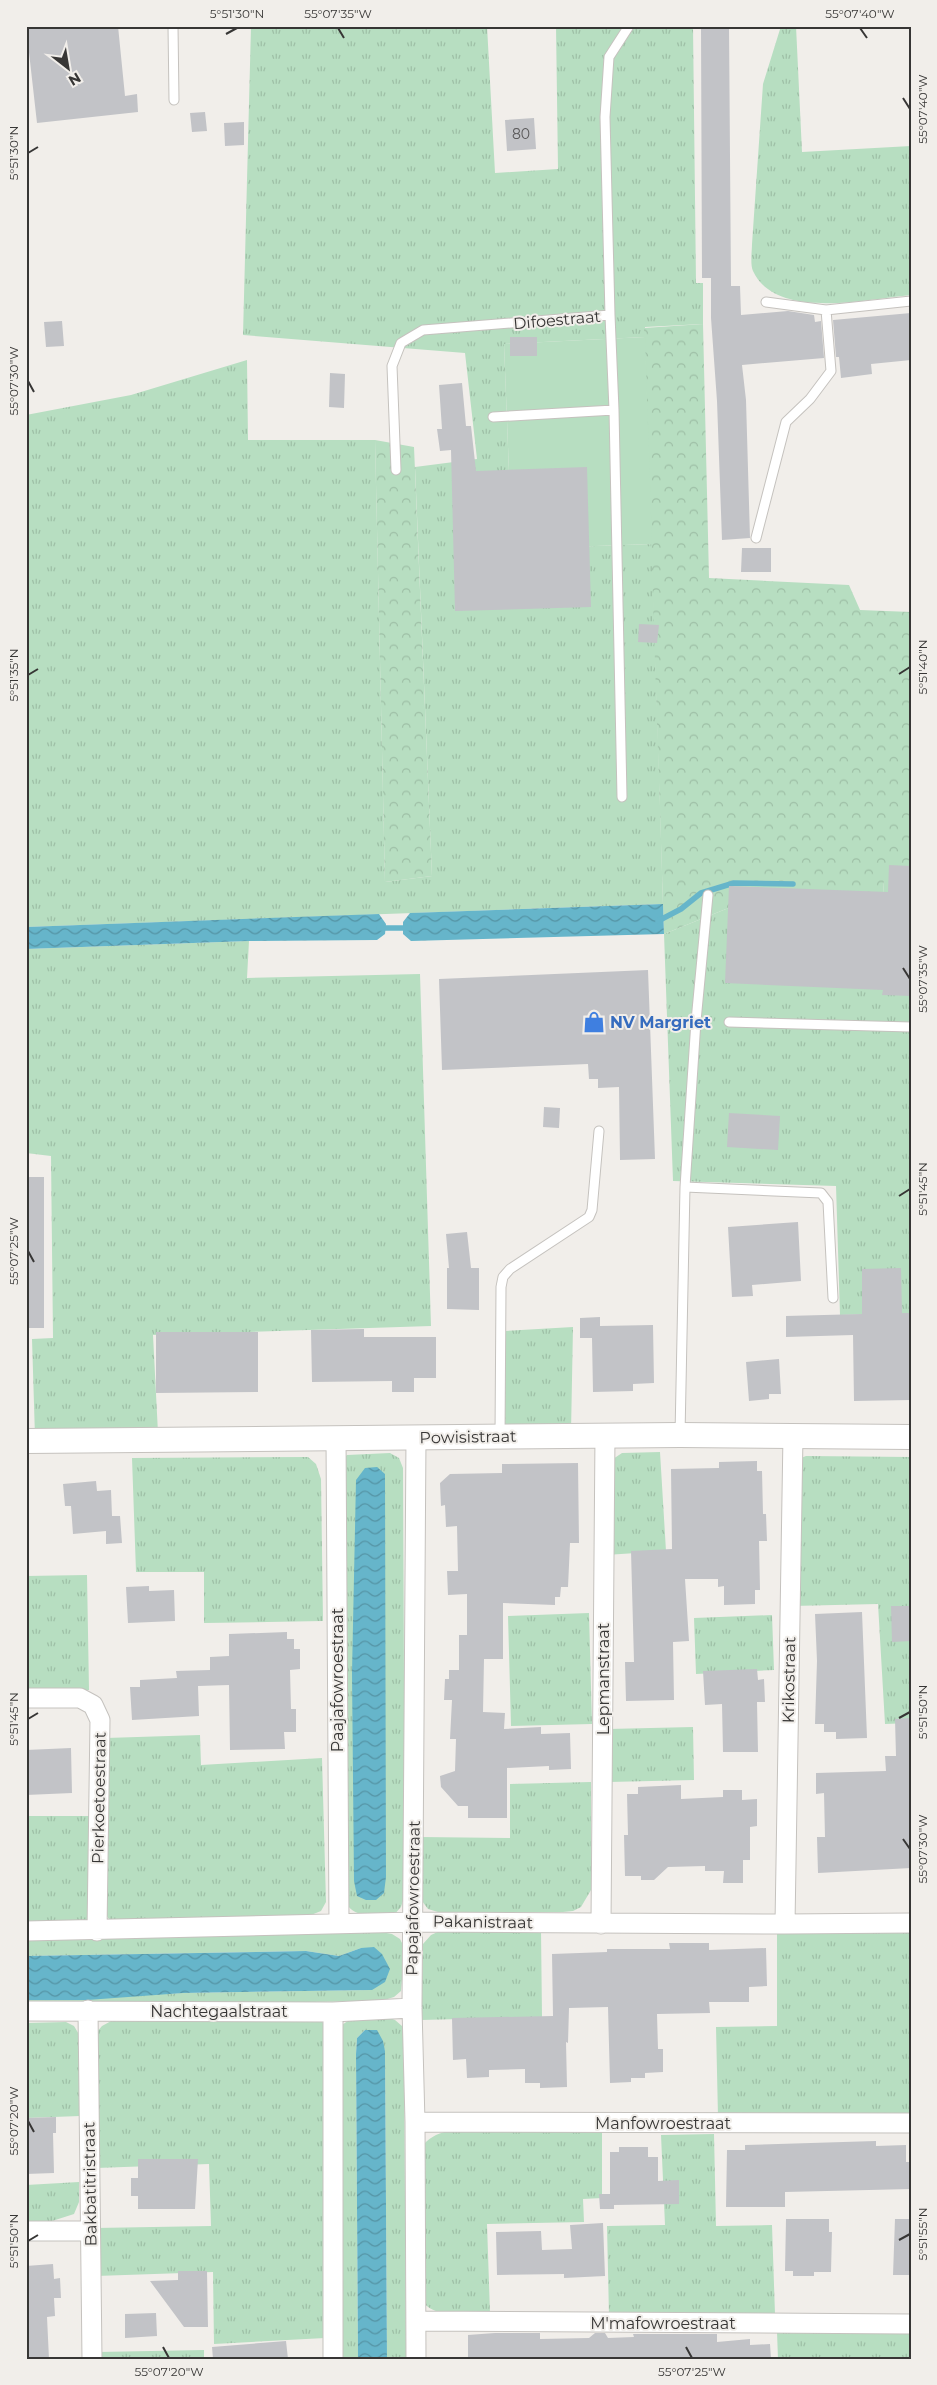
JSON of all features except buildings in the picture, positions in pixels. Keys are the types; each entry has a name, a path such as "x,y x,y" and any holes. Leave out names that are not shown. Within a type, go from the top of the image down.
{"street":[{"name":"Powisistraat","path":"26,1441 605,1435 911,1437"},
{"name":"Lepmanstraat","path":"601,1924 605,1435"},
{"name":"Krikostraat","path":"785,1924 793,1435"},
{"name":"Paajafowroestraat","path":"336,1438 339,1923"},
{"name":"Papajafowroestraat","path":"416,1438 412,2008 415,2122 416,2359"},
{"name":"Pierkoetoestraat","path":"26,1698 80,1698 93,1705 100,1720 97,1931"},
{"name":"Pakanistraat","path":"26,1932 414,1922 601,1924 911,1923"},
{"name":"Nachtegaalstraat","path":"26,2011 333,2012 412,2008"},
{"name":"Bakbatitristraat","path":"88,2010 92,2359"},
{"path":"332,2359 333,2012"},
{"name":"Manfowroestraat","path":"415,2122 911,2123"},
{"path":"26,2232 90,2231"},
{"name":"M'mafowroestraat","path":"416,2321 911,2324"}],"lane":[{"path":"173,26 174,100"},
{"name":"Difoestraat","path":"396,470 392,366 401,343 423,330 610,315 605,117 609,57 629,26"},
{"path":"766,302 826,310 911,301"},
{"path":"756,538 786,422 810,399 831,371 826,310"},
{"path":"610,315 614,410 622,797"},
{"path":"493,417 614,410"},
{"path":"680,1435 685,1187 696,1021 708,895"},
{"path":"729,1022 911,1027"},
{"path":"500,1436 501,1287 503,1277 510,1269 589,1217 592,1210 599,1131"},
{"path":"685,1187 821,1193 828,1202 833,1298"}],"green space":[{"path":"251,26 487,26 495,173 558,169 556,26 693,26 696,283 703,283 703,324 645,327 645,337 504,344 512,549 652,544 663,904 26,927 26,415 131,395 247,360 248,440 375,440 385,882 432,876 415,467 477,459 465,353 243,335"},
{"path":"781,26 796,26 802,152 911,146 911,295 848,302 801,302 781,296 765,287 753,271 751,261 763,84"},
{"path":"703,324 709,578 849,585 860,610 911,612 911,880 884,880 883,896 726,909 664,934 644,328"},
{"path":"645,337 652,544 512,549 504,344"},
{"path":"375,440 414,447 432,876 385,882"},
{"path":"884,880 911,880 911,1313 840,1315 836,1186 673,1181 664,934 726,909 883,896"},
{"path":"249,941 247,978 420,974 431,1326 153,1335 158,1433 35,1437 32,1339 53,1338 51,1156 26,1153 26,949"},
{"path":"573,1327 571,1432 503,1427 504,1331"},
{"path":"660,1452 666,1551 606,1555 613,1459 622,1453"},
{"path":"390,1453 399,1458 403,1468 405,1894 401,1907 393,1916 373,1916 355,1912 346,1903 340,1461 347,1455"},
{"path":"806,1456 911,1457 911,1723 885,1724 878,1604 792,1606 796,1460"},
{"path":"308,1457 316,1464 321,1479 323,1621 204,1623 204,1572 136,1572 132,1458"},
{"path":"87,1575 89,1690 26,1692 26,1576"},
{"path":"589,1613 592,1724 511,1726 508,1616"},
{"path":"772,1615 774,1670 696,1674 694,1618"},
{"path":"693,1727 694,1780 609,1782 608,1729"},
{"path":"200,1735 201,1765 322,1758 326,1902 321,1911 311,1915 115,1922 109,1919 104,1912 106,1738"},
{"path":"591,1782 591,1890 581,1907 573,1911 563,1912 438,1912 428,1909 422,1901 420,1837 510,1838 510,1784"},
{"path":"26,1816 93,1816 90,1922 26,1926"},
{"path":"442,1930 541,1930 542,2017 421,2020 423,1944 431,1935"},
{"path":"911,1930 911,2118 718,2117 716,2027 777,2026 777,1932"},
{"path":"324,1931 381,1932 392,1934 400,1939 405,1949 401,1991 394,1997 381,2001 26,2006 26,2000 183,1993 372,1990 361,1948 339,1956 306,1951 26,1956 26,1941"},
{"path":"387,2017 395,2020 402,2026 404,2037 406,2359 387,2359 385,2051 377,2031 365,2030 357,2038 356,2054 358,2359 339,2359 342,2025 352,2018"},
{"path":"113,2020 319,2020 325,2024 325,2338 214,2344 213,2272 96,2276 95,2228 211,2226 209,2164 96,2168 96,2033 102,2026"},
{"path":"66,2022 74,2026 80,2036 80,2116 26,2118 26,2023"},
{"path":"602,2130 602,2198 583,2199 584,2222 487,2224 490,2313 445,2313 429,2308 423,2302 421,2148 429,2139 448,2131"},
{"path":"714,2134 716,2226 772,2225 775,2314 609,2316 607,2226 665,2225 661,2135"},
{"path":"79,2182 79,2202 74,2214 49,2222 26,2222 26,2185"},
{"path":"911,2331 911,2359 778,2359 777,2332"},
{"path":"204,2350 204,2359 98,2359 98,2352"}],"water":[{"path":"663,904 664,934 411,941 403,934 403,922 410,913"},
{"path":"379,914 386,924 385,934 377,940 249,941 26,949 26,927"},
{"path":"377,1467 385,1474 386,1877 384,1893 376,1900 366,1900 357,1896 354,1881 352,1673 356,1480 365,1468"},
{"path":"374,1947 382,1954 390,1969 385,1982 372,1990 183,1993 87,2000 26,2000 26,1956 306,1951 339,1956 361,1948"},
{"path":"365,2030 377,2030 383,2041 385,2051 387,2359 358,2359 356,2054 357,2038"}],"waterway":[{"path":"658,921 681,909 701,893 734,883 793,884"},
{"path":"379,928 409,928"}],"place":[{"name":"NV Margriet","path":"594,1022"}]}
